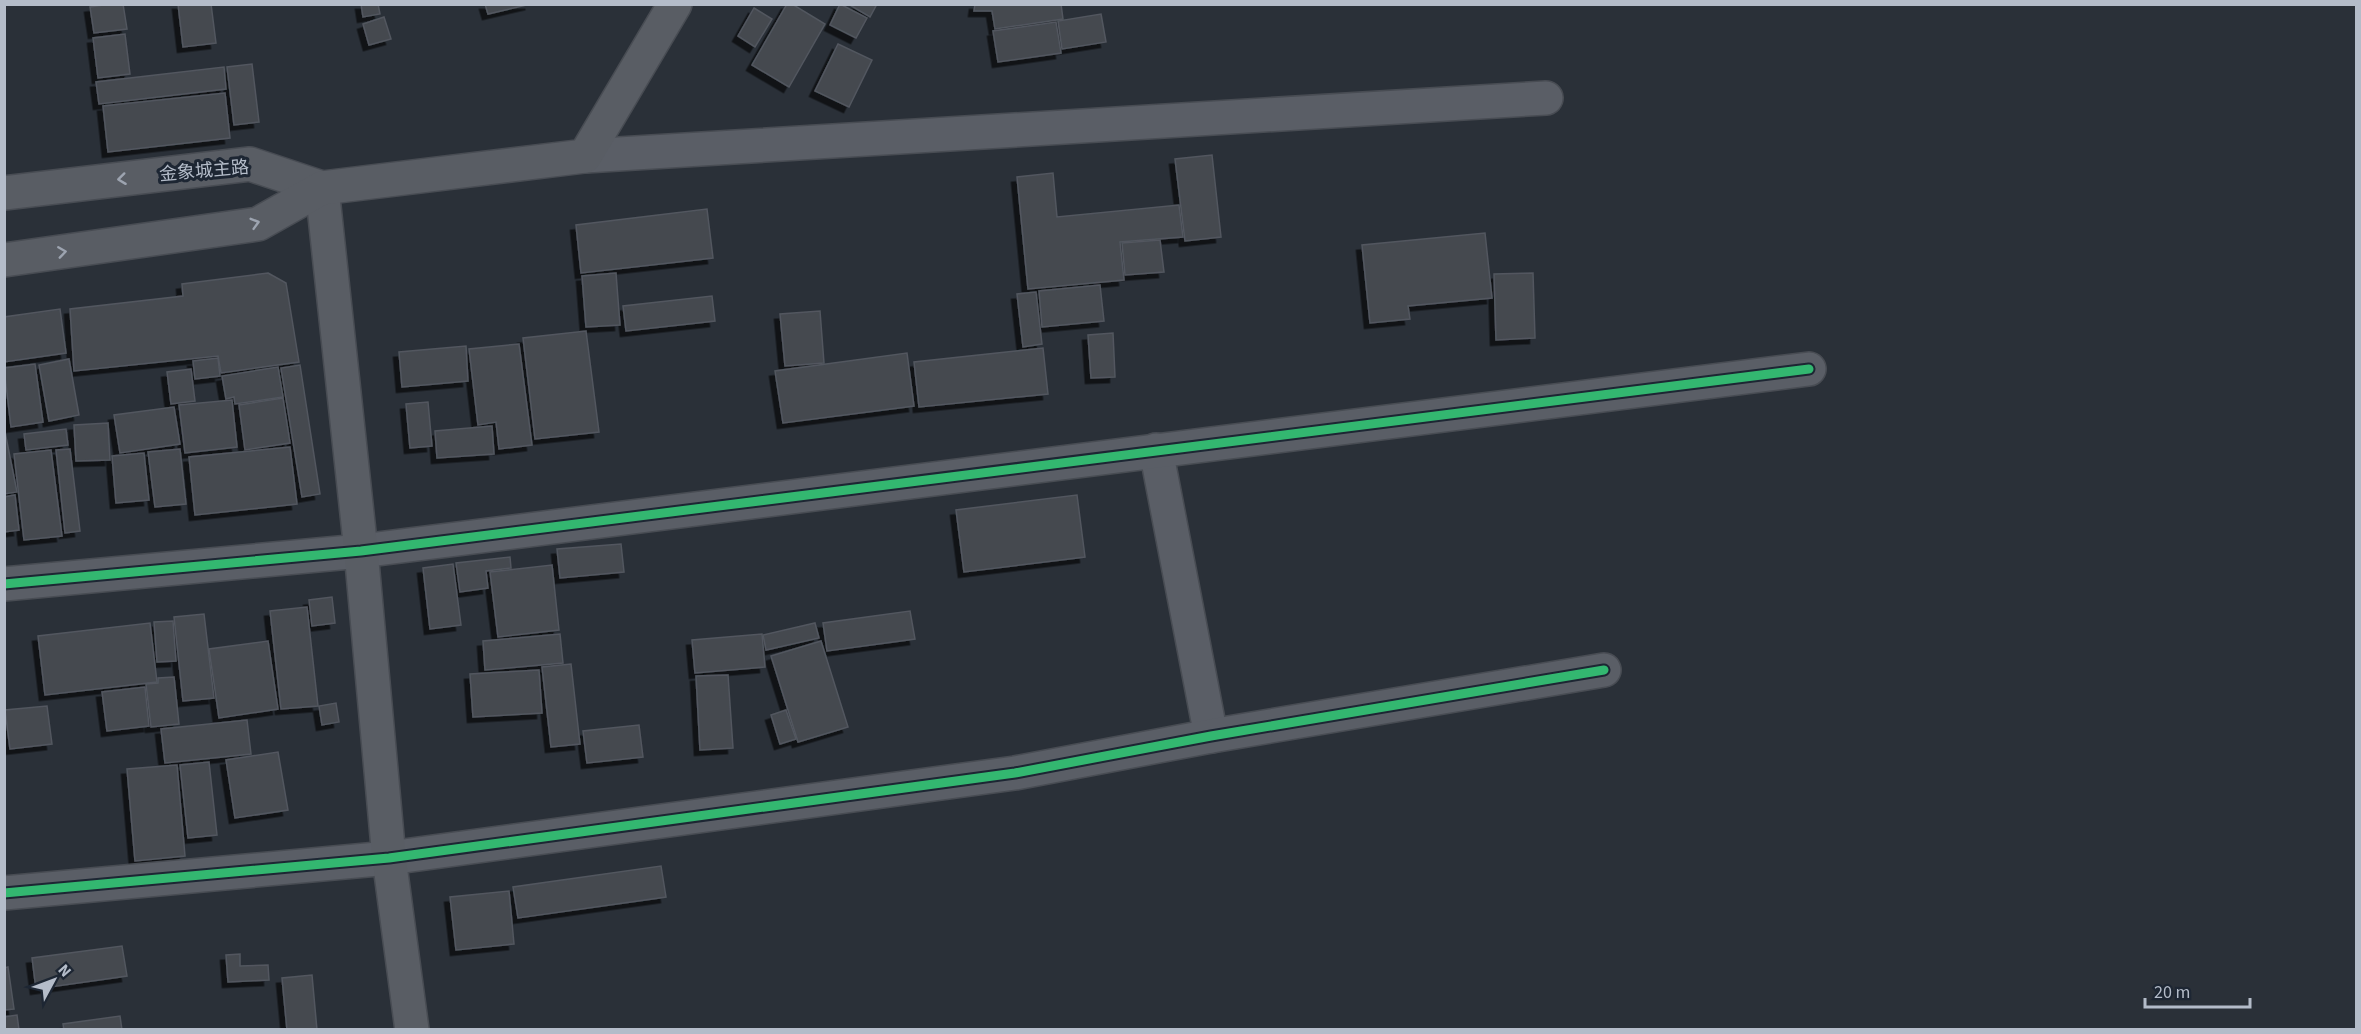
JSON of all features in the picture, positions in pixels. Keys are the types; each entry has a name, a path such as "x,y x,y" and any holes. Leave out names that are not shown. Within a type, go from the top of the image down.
{"main road":[{"path":"4,261 258,224 322,188 585,156 675,4"},
{"name":"金象城主路","path":"4,193 250,164 322,188"},
{"path":"322,188 361,551 389,858 411,1029"}],"street":[{"path":"585,156 1546,98"},
{"path":"4,584 361,551 1809,369"},
{"path":"1156,450 1212,736"},
{"path":"4,893 389,858 1015,773 1212,736 1604,670"}],"building":[{"path":"123,4 127,29 94,33 90,7"},
{"path":"178,4 211,4 216,43 183,47"},
{"path":"361,4 378,4 380,14 363,17"},
{"path":"485,4 531,4 488,14"},
{"path":"787,4 792,4 825,24 789,87 752,65"},
{"path":"840,4 867,18 856,38 830,25"},
{"path":"848,4 877,4 870,17"},
{"path":"975,4 1061,4 1063,19 995,29 992,11 974,11"},
{"path":"754,8 772,19 755,47 738,36"},
{"path":"1101,14 1106,42 1062,49 1058,21"},
{"path":"384,17 391,39 369,45 363,24"},
{"path":"1056,22 1061,53 998,62 993,31"},
{"path":"125,34 130,74 98,78 93,38"},
{"path":"838,44 872,60 849,107 815,91"},
{"path":"252,64 259,122 234,125 227,67"},
{"path":"224,67 226,89 99,104 96,82"},
{"path":"225,93 230,138 108,152 103,106"},
{"path":"1212,155 1221,237 1185,241 1175,159"},
{"path":"1053,173 1057,217 1179,205 1183,237 1120,242 1124,280 1028,289 1017,177"},
{"path":"707,209 713,258 581,273 576,225"},
{"path":"1485,233 1492,298 1408,306 1410,319 1370,323 1362,245"},
{"path":"1160,240 1164,272 1125,275 1122,243"},
{"path":"268,273 286,283 299,362 221,373 218,356 74,371 70,309 183,296 182,284"},
{"path":"616,273 620,325 586,327 582,276"},
{"path":"1533,273 1535,338 1496,340 1494,274"},
{"path":"1100,285 1104,321 1042,327 1039,291"},
{"path":"1036,292 1042,344 1023,347 1017,294"},
{"path":"712,296 715,321 626,331 623,306"},
{"path":"60,309 66,353 4,362 4,317"},
{"path":"820,311 824,363 785,366 780,314"},
{"path":"586,331 599,432 535,439 523,338"},
{"path":"1113,333 1115,377 1091,378 1088,335"},
{"path":"519,344 532,445 499,449 496,422 478,425 469,349"},
{"path":"466,346 468,381 402,387 399,352"},
{"path":"1043,348 1048,394 919,407 914,362"},
{"path":"907,353 914,406 783,423 775,371"},
{"path":"218,358 220,376 195,379 193,361"},
{"path":"69,359 79,415 49,421 39,365"},
{"path":"35,364 43,422 11,427 4,368"},
{"path":"300,365 320,494 302,497 281,368"},
{"path":"278,367 283,397 235,404 234,397 226,399 222,376"},
{"path":"191,369 195,401 171,404 167,372"},
{"path":"283,398 290,443 245,450 239,405"},
{"path":"232,400 237,447 185,453 179,405"},
{"path":"428,402 432,446 410,448 406,404"},
{"path":"174,407 180,444 120,453 114,415"},
{"path":"108,423 110,460 76,461 74,425"},
{"path":"492,426 494,454 437,458 435,431"},
{"path":"4,427 17,492 4,494"},
{"path":"66,429 68,445 26,450 24,434"},
{"path":"290,447 297,504 195,515 189,457"},
{"path":"70,449 80,531 65,533 56,450"},
{"path":"180,449 186,504 155,507 148,452"},
{"path":"51,450 62,536 24,540 14,454"},
{"path":"144,453 149,500 116,503 112,456"},
{"path":"15,495 19,530 4,532 4,497"},
{"path":"1077,495 1085,557 964,572 956,510"},
{"path":"621,544 624,572 560,578 557,549"},
{"path":"510,557 511,568 486,571 488,588 460,592 456,563"},
{"path":"453,564 461,625 430,629 423,568"},
{"path":"552,565 559,630 498,637 490,572"},
{"path":"332,597 335,623 312,626 309,600"},
{"path":"307,607 318,706 281,709 270,611"},
{"path":"910,611 915,639 827,651 823,623"},
{"path":"204,614 214,698 183,701 174,617"},
{"path":"173,621 176,661 157,662 154,622"},
{"path":"150,623 157,682 45,695 38,636"},
{"path":"815,623 819,638 766,650 763,635"},
{"path":"560,634 563,663 485,670 483,641"},
{"path":"762,634 765,667 695,673 692,640"},
{"path":"268,641 278,709 219,718 209,649"},
{"path":"821,641 848,727 798,742 771,656"},
{"path":"571,664 580,744 551,747 542,667"},
{"path":"539,670 542,713 473,717 470,674"},
{"path":"728,675 733,748 700,750 696,676"},
{"path":"174,677 179,724 151,727 146,684 158,683 158,678"},
{"path":"145,687 149,726 107,731 102,692"},
{"path":"336,703 339,722 322,725 319,706"},
{"path":"47,706 52,744 10,749 5,710"},
{"path":"786,710 796,739 780,744 771,715"},
{"path":"247,720 251,754 165,763 161,729"},
{"path":"639,725 643,757 587,763 583,731"},
{"path":"278,752 288,810 235,818 226,760"},
{"path":"209,762 217,835 188,838 180,765"},
{"path":"177,765 185,856 135,861 127,769"},
{"path":"661,866 666,897 518,918 513,887"},
{"path":"509,891 514,944 456,950 450,897"},
{"path":"122,946 127,976 36,989 32,958"},
{"path":"240,954 240,966 268,965 269,980 228,982 226,955"},
{"path":"8,967 14,1009 4,1010 4,968"},
{"path":"312,975 317,1030 287,1030 282,978"},
{"path":"17,1015 19,1030 4,1030 4,1017"},
{"path":"120,1016 122,1030 64,1030 63,1024"}],"cycle path":[{"path":"4,584 361,551 1809,369"},
{"path":"4,893 389,858 1015,773 1211,736 1604,670"}]}
